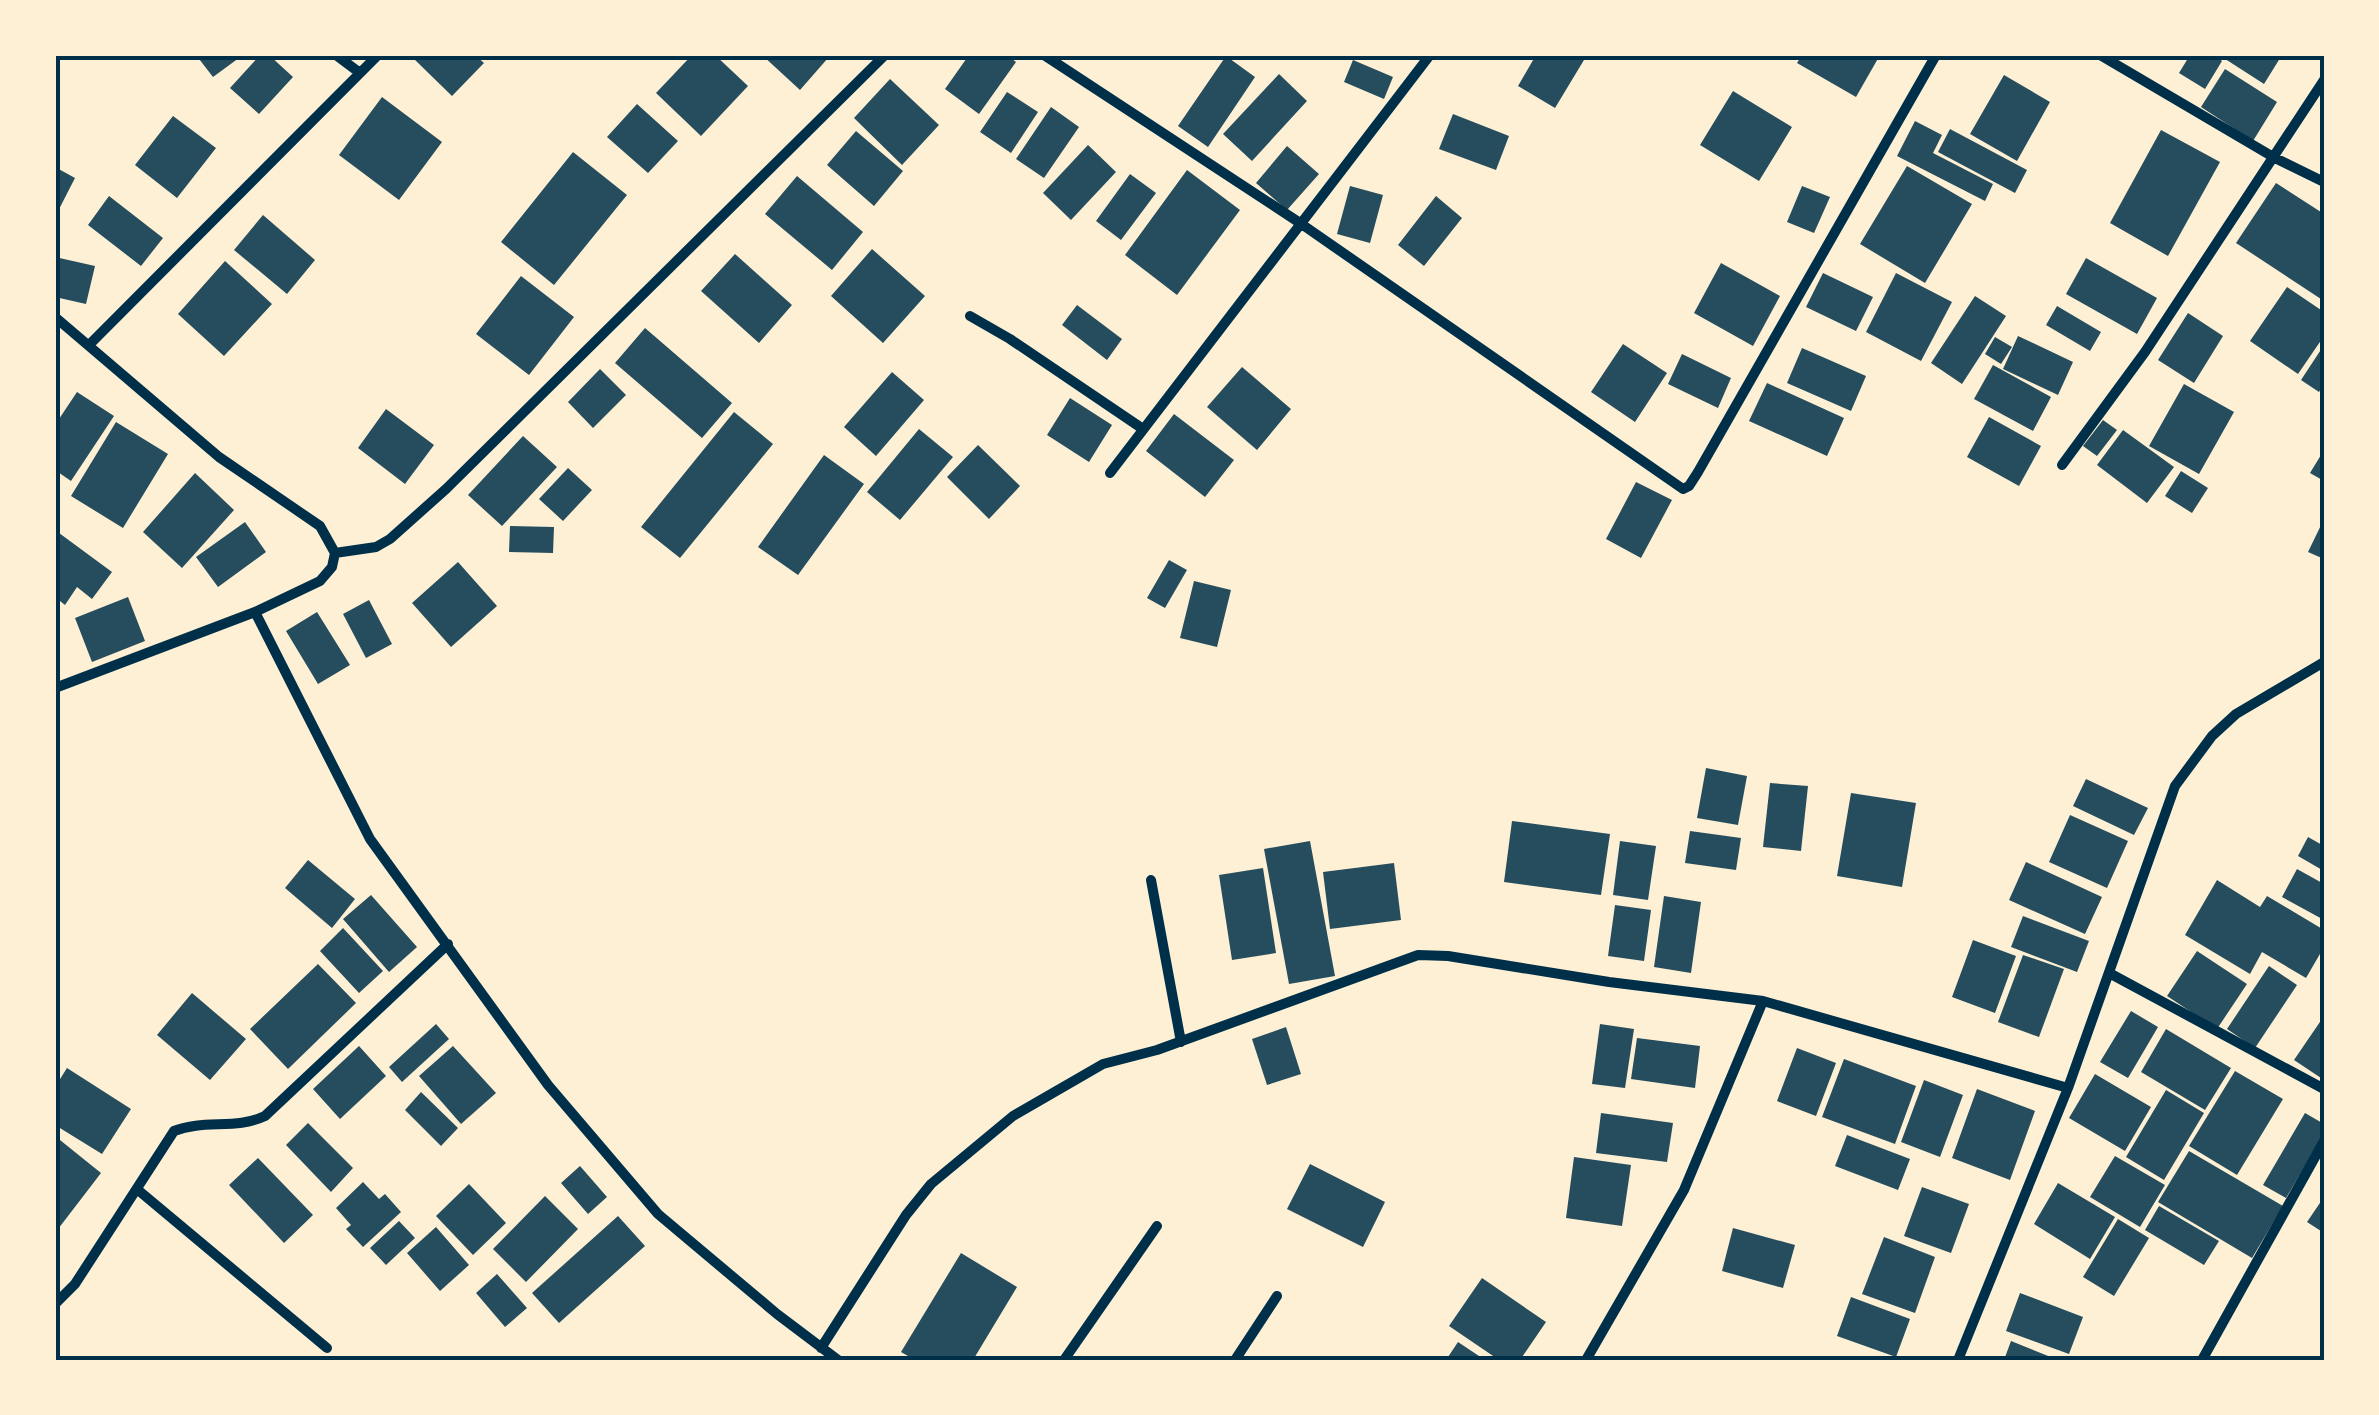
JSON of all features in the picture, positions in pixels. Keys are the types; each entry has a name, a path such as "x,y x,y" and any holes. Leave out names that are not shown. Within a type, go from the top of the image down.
{"street":[{"path":"336,55 360,73"},
{"path":"90,344 378,55"},
{"path":"335,554 376,547 390,539 446,489 885,55"},
{"path":"1044,55 1300,223 1686,488 1936,55"},
{"path":"1110,472 1430,55"},
{"path":"2100,55 2275,158 2324,182"},
{"path":"2062,464 2145,352 2324,80"},
{"path":"970,316 1143,429"},
{"path":"55,317 219,457 320,526 335,554 332,566 320,581 255,612 55,688"},
{"path":"255,612 370,839 548,1085 658,1214 838,1360"},
{"path":"1958,1360 2068,1088 2176,786 2212,736 2236,714 2324,662"},
{"path":"1152,880 1181,1042"},
{"path":"55,1304 75,1284 174,1131 240,1124 265,1116 448,944"},
{"path":"821,1348 906,1215 932,1184 1012,1116 1103,1064 1181,1042 1418,955 1448,956 1763,1002 2068,1088"},
{"path":"2111,974 2324,1089"},
{"path":"1586,1360 1684,1190 1763,1002"},
{"path":"2202,1360 2324,1141"},
{"path":"138,1190 327,1348"},
{"path":"1064,1360 1157,1226"},
{"path":"1234,1360 1277,1296"}],"building":[{"path":"196,55 243,55 213,77"},
{"path":"260,55 269,55 293,77 259,114 230,88"},
{"path":"475,55 484,63 452,96 413,58"},
{"path":"692,55 715,55 748,86 701,136 656,93"},
{"path":"762,55 825,55 828,58 800,90"},
{"path":"969,55 1007,55 1016,62 979,114 945,89"},
{"path":"1536,55 1587,55 1555,108 1518,86"},
{"path":"1802,55 1880,55 1856,97 1797,63"},
{"path":"2190,55 2214,55 2222,61 2205,89 2179,73"},
{"path":"2219,55 2282,55 2264,84"},
{"path":"1226,56 1255,77 1208,147 1178,126"},
{"path":"1353,60 1393,77 1384,99 1344,82"},
{"path":"2225,69 2277,102 2253,141 2201,107"},
{"path":"1279,74 1307,101 1252,161 1223,134"},
{"path":"2004,75 2050,102 2017,161 1970,134"},
{"path":"890,79 939,125 902,165 854,118"},
{"path":"1733,91 1792,127 1759,181 1700,145"},
{"path":"1007,92 1038,112 1011,153 980,132"},
{"path":"382,97 442,142 399,200 339,155"},
{"path":"637,104 678,141 648,173 607,137"},
{"path":"1051,107 1079,127 1044,178 1016,159"},
{"path":"1453,114 1509,136 1496,170 1439,149"},
{"path":"173,116 216,148 177,198 135,165"},
{"path":"1915,121 1942,135 1933,153 1993,184 1985,201 1897,156"},
{"path":"1950,129 2027,170 2015,193 1938,152"},
{"path":"2161,130 2220,162 2168,256 2110,223"},
{"path":"856,131 903,171 874,206 827,165"},
{"path":"1088,145 1116,172 1071,220 1043,193"},
{"path":"1287,146 1319,174 1287,210 1256,183"},
{"path":"573,152 627,195 554,285 501,242"},
{"path":"1907,166 1972,204 1925,283 1860,244"},
{"path":"55,167 75,178 55,217"},
{"path":"1187,170 1240,210 1177,295 1125,255"},
{"path":"1130,174 1156,193 1121,240 1096,221"},
{"path":"797,176 863,232 832,270 765,214"},
{"path":"2276,183 2324,214 2324,301 2236,243"},
{"path":"1350,186 1383,195 1370,243 1337,234"},
{"path":"1802,186 1830,197 1814,233 1787,222"},
{"path":"109,196 163,238 141,266 88,225"},
{"path":"1436,196 1462,218 1424,266 1398,245"},
{"path":"263,215 315,260 287,294 234,250"},
{"path":"872,249 925,296 883,343 831,296"},
{"path":"735,254 792,305 759,343 701,291"},
{"path":"55,257 95,266 86,304 55,297"},
{"path":"2086,258 2157,298 2137,334 2066,294"},
{"path":"225,261 272,304 224,356 178,314"},
{"path":"1721,263 1780,296 1753,346 1694,313"},
{"path":"1823,273 1873,297 1856,331 1806,307"},
{"path":"1896,273 1952,302 1921,361 1866,332"},
{"path":"521,276 574,317 529,375 476,334"},
{"path":"2287,287 2324,312 2324,336 2298,374 2250,341"},
{"path":"1975,296 2006,316 1962,384 1931,363"},
{"path":"1077,305 1122,339 1107,360 1062,325"},
{"path":"2057,306 2101,332 2090,351 2046,325"},
{"path":"2188,313 2223,336 2194,383 2158,360"},
{"path":"645,328 732,403 702,438 615,363"},
{"path":"2018,336 2073,362 2058,395 2003,369"},
{"path":"1995,337 2012,347 2001,364 1985,354"},
{"path":"1623,344 1667,373 1635,422 1591,392"},
{"path":"2324,345 2324,384 2319,392 2301,380"},
{"path":"1802,348 1866,376 1851,411 1787,383"},
{"path":"1682,354 1731,378 1718,408 1668,384"},
{"path":"1993,365 2051,397 2033,431 1974,399"},
{"path":"1242,367 1291,409 1257,450 1207,407"},
{"path":"600,369 626,395 593,428 568,402"},
{"path":"892,372 924,400 876,456 844,427"},
{"path":"1767,383 1844,418 1827,456 1749,421"},
{"path":"2184,384 2234,412 2199,474 2149,446"},
{"path":"77,392 114,416 71,481 55,470 55,425"},
{"path":"1070,398 1112,425 1089,462 1047,435"},
{"path":"386,409 434,445 405,484 358,448"},
{"path":"734,412 773,444 680,558 641,527"},
{"path":"1174,414 1234,460 1205,497 1146,451"},
{"path":"1989,417 2041,446 2019,486 1967,457"},
{"path":"2103,420 2117,430 2097,456 2083,446"},
{"path":"116,422 168,454 123,528 71,496"},
{"path":"919,429 953,457 900,520 867,492"},
{"path":"2123,430 2174,467 2147,503 2097,465"},
{"path":"523,436 557,467 502,526 468,495"},
{"path":"978,445 1020,486 989,519 947,477"},
{"path":"2324,450 2324,481 2310,473"},
{"path":"824,455 864,484 798,575 758,547"},
{"path":"568,468 592,490 563,521 539,499"},
{"path":"2181,471 2208,488 2192,513 2165,496"},
{"path":"195,473 234,510 182,568 143,532"},
{"path":"1636,482 1672,500 1641,558 1606,539"},
{"path":"2324,519 2324,559 2308,552"},
{"path":"245,522 266,552 218,587 196,557"},
{"path":"510,526 554,527 553,553 509,552"},
{"path":"55,530 112,572 92,599 77,587 65,605 55,597"},
{"path":"1169,560 1187,570 1165,608 1147,598"},
{"path":"458,562 497,606 451,647 412,603"},
{"path":"1194,581 1231,590 1217,647 1180,638"},
{"path":"128,597 145,641 92,662 75,618"},
{"path":"369,600 392,644 366,658 343,614"},
{"path":"317,612 350,665 318,684 286,631"},
{"path":"1706,768 1747,776 1738,825 1697,818"},
{"path":"2086,779 2148,808 2134,835 2073,806"},
{"path":"1770,783 1808,786 1801,851 1763,847"},
{"path":"1851,793 1916,803 1902,887 1837,876"},
{"path":"2070,815 2128,841 2107,888 2049,862"},
{"path":"1512,821 1610,834 1601,895 1504,882"},
{"path":"1690,831 1741,838 1736,870 1685,863"},
{"path":"2308,837 2324,846 2324,871 2298,856"},
{"path":"1310,841 1335,976 1289,984 1264,849"},
{"path":"1620,841 1656,846 1648,900 1613,895"},
{"path":"308,860 355,899 332,928 285,888"},
{"path":"2026,862 2102,897 2085,934 2009,900"},
{"path":"1394,863 1401,920 1330,929 1323,872"},
{"path":"1263,868 1276,953 1232,960 1219,875"},
{"path":"2297,869 2324,884 2324,920 2282,897"},
{"path":"2217,880 2260,907 2267,896 2324,930 2324,947 2306,978 2262,952 2250,974 2185,935"},
{"path":"371,895 417,947 389,972 343,919"},
{"path":"1664,896 1701,902 1691,973 1654,967"},
{"path":"1615,905 1651,910 1644,961 1608,956"},
{"path":"2023,916 2089,941 2077,972 2011,947"},
{"path":"343,928 383,971 359,993 320,951"},
{"path":"1973,940 2016,956 1995,1013 1952,997"},
{"path":"2197,951 2247,984 2217,1029 2167,996"},
{"path":"2023,955 2064,969 2039,1037 1998,1022"},
{"path":"318,964 356,1003 288,1069 250,1029"},
{"path":"2269,966 2297,985 2255,1048 2227,1029"},
{"path":"192,993 246,1039 210,1080 157,1035"},
{"path":"2131,1011 2158,1027 2128,1078 2100,1062"},
{"path":"2324,1016 2324,1080 2294,1060"},
{"path":"436,1024 449,1039 402,1082 389,1067"},
{"path":"1600,1024 1634,1029 1625,1088 1592,1084"},
{"path":"1286,1027 1301,1074 1267,1085 1252,1039"},
{"path":"2166,1029 2231,1068 2205,1110 2141,1072"},
{"path":"1637,1038 1700,1046 1695,1088 1631,1079"},
{"path":"359,1046 386,1076 340,1119 313,1089"},
{"path":"453,1046 496,1093 461,1124 419,1076"},
{"path":"1797,1048 1836,1063 1816,1116 1777,1101"},
{"path":"1844,1059 1916,1086 1895,1144 1822,1117"},
{"path":"67,1068 131,1109 102,1154 55,1125 55,1087"},
{"path":"2235,1071 2283,1099 2237,1175 2189,1146"},
{"path":"2095,1074 2151,1107 2125,1151 2069,1118"},
{"path":"1924,1080 1963,1095 1940,1157 1901,1142"},
{"path":"1977,1089 2035,1111 2010,1180 1952,1158"},
{"path":"2166,1090 2204,1113 2164,1180 2126,1157"},
{"path":"421,1092 458,1128 441,1146 405,1110"},
{"path":"1601,1113 1673,1123 1667,1162 1596,1153"},
{"path":"2305,1113 2324,1124 2324,1134 2286,1198 2263,1185"},
{"path":"308,1123 353,1168 331,1192 286,1145"},
{"path":"1847,1135 1910,1159 1898,1190 1835,1166"},
{"path":"55,1136 101,1173 55,1233"},
{"path":"2189,1151 2283,1206 2252,1258 2158,1202"},
{"path":"2115,1156 2165,1185 2140,1227 2090,1197"},
{"path":"1574,1157 1631,1165 1622,1226 1566,1218"},
{"path":"258,1158 313,1215 284,1243 229,1185"},
{"path":"1310,1164 1385,1202 1363,1247 1287,1209"},
{"path":"580,1166 607,1197 588,1214 561,1183"},
{"path":"363,1182 379,1199 385,1194 401,1212 363,1247 346,1229 351,1225 336,1208"},
{"path":"2058,1183 2115,1217 2090,1259 2034,1224"},
{"path":"469,1184 506,1223 473,1255 436,1216"},
{"path":"1922,1187 1969,1204 1951,1253 1904,1236"},
{"path":"545,1196 578,1229 526,1282 493,1249"},
{"path":"2324,1197 2324,1233 2307,1222"},
{"path":"2159,1206 2219,1241 2204,1265 2145,1230"},
{"path":"618,1216 645,1246 559,1323 532,1293"},
{"path":"2118,1219 2149,1238 2114,1296 2083,1277"},
{"path":"399,1221 415,1238 386,1265 370,1248"},
{"path":"436,1227 469,1265 440,1291 407,1253"},
{"path":"1733,1228 1795,1245 1783,1288 1722,1271"},
{"path":"1884,1237 1935,1257 1915,1313 1862,1294"},
{"path":"961,1253 1017,1287 973,1360 915,1360 901,1352"},
{"path":"497,1274 527,1308 505,1327 476,1293"},
{"path":"1482,1278 1546,1322 1520,1360 1499,1360 1449,1326"},
{"path":"2020,1293 2083,1317 2069,1354 2006,1331"},
{"path":"1851,1297 1910,1319 1896,1357 1837,1336"},
{"path":"2011,1341 2058,1360 2004,1360"},
{"path":"1458,1342 1485,1360 1446,1360"}]}
